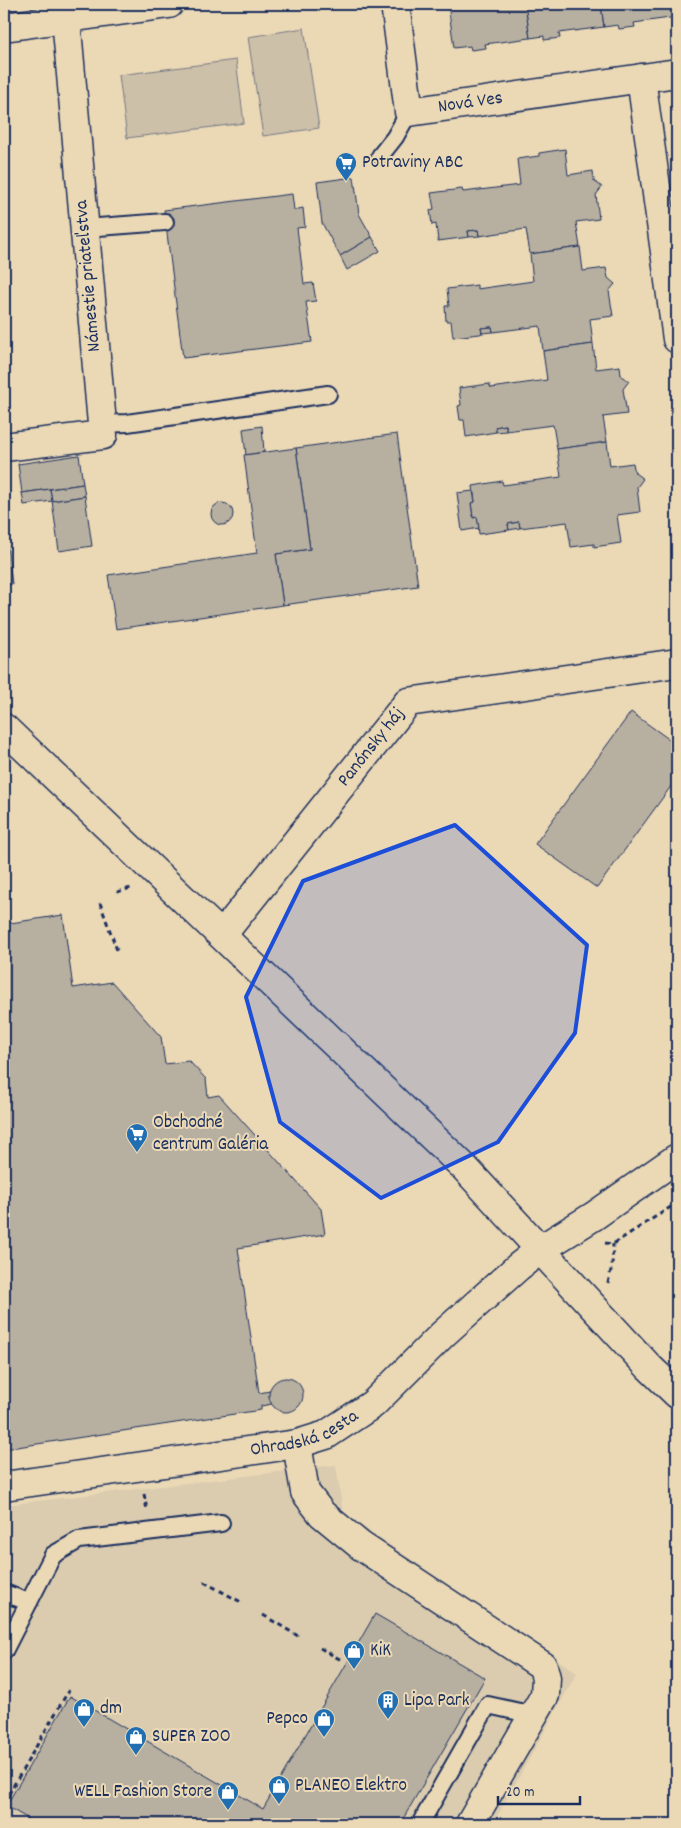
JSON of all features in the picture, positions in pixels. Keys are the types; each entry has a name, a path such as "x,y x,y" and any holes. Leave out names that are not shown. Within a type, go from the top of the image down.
{"street":[{"path":"4,27 169,4"},
{"path":"395,4 409,112"},
{"name":"Námestie priateľstva","path":"66,18 102,424"},
{"name":"Nová Ves","path":"409,112 677,73"},
{"path":"641,78 677,339"},
{"path":"4,447 102,435 102,424"},
{"name":"Panónsky háj","path":"222,935 408,702 677,664"},
{"path":"4,728 462,1166 641,1359 677,1394"},
{"name":"Ohradská cesta","path":"4,1486 297,1444 326,1435 374,1404 443,1334 490,1291 541,1249 594,1216 677,1158"},
{"path":"297,1444 306,1492 322,1514 361,1546 543,1666 546,1678 545,1695 470,1824"}],"lane":[{"path":"380,156 395,137 409,112"},
{"path":"85,228 165,222"},
{"path":"102,424 127,423 328,394"},
{"path":"4,1651 53,1556 80,1540 221,1523"},
{"path":"4,1593 29,1602"},
{"path":"420,1824 488,1705 533,1715"}],"path":[{"path":"100,903 118,953"},
{"path":"603,1242 613,1244 677,1203"},
{"path":"606,1290 612,1266 613,1244"},
{"path":"144,1491 148,1516"},
{"path":"204,1582 241,1602"},
{"path":"263,1615 298,1636"},
{"path":"320,1648 343,1661"},
{"path":"4,1802 70,1690"}],"highlighted area":[{"path":"455,825 587,945 575,1033 498,1142 381,1198 280,1122 246,997 303,881"}],"shaded area":[{"path":"304,28 319,128 263,136 248,37"},
{"path":"236,60 244,123 127,138 119,75"},
{"path":"336,1465 343,1513 577,1673 493,1824 4,1824 4,1505"}],"building":[{"path":"448,4 525,4 530,38 485,44 486,48 471,50 470,46 454,48"},
{"path":"525,4 601,4 604,27 559,33 560,38 544,40 544,36 530,38"},
{"path":"601,4 676,4 677,17 634,23 635,27 619,29 618,25 604,27"},
{"path":"565,149 568,175 593,171 594,181 602,187 596,195 599,219 576,222 580,247 530,254 526,229 479,236 478,230 468,231 469,237 438,241 436,224 432,225 430,210 434,209 431,193 462,189 463,192 520,185 517,159 539,156 539,153"},
{"path":"354,177 359,214 372,237 340,256 322,223 317,182"},
{"path":"292,194 294,210 303,208 305,227 297,228 304,284 313,283 316,301 306,302 312,342 183,358 164,210"},
{"path":"478,230 479,236 469,237 468,231"},
{"path":"372,237 380,251 347,270 340,256"},
{"path":"580,247 583,271 606,268 608,278 615,284 609,291 613,316 590,319 593,344 543,351 540,326 493,332 492,327 481,328 482,333 480,334 453,337 451,321 446,321 445,306 449,306 447,289 477,285 477,289 533,281 530,254"},
{"path":"492,327 493,332 482,333 481,328"},
{"path":"593,344 596,369 620,366 621,376 629,381 623,389 627,414 603,417 607,442 557,449 553,425 506,431 506,425 495,427 496,432 466,437 464,420 460,420 458,406 461,405 459,388 489,384 491,388 547,380 543,351"},
{"path":"506,425 506,431 496,432 495,427"},
{"path":"262,426 264,452 246,455 243,429"},
{"path":"397,434 418,586 283,605 276,554 310,549 296,448"},
{"path":"607,442 610,466 633,463 635,473 643,479 637,487 640,512 617,515 621,543 594,547 594,544 571,547 567,522 520,528 519,522 508,524 509,530 479,534 477,517 473,518 471,503 475,502 473,486 502,481 503,485 561,477 557,449"},
{"path":"296,448 310,549 276,554 283,605 116,629 108,575 257,553 244,455"},
{"path":"79,455 83,484 22,493 18,464"},
{"path":"83,484 85,496 52,501 50,489"},
{"path":"50,489 52,501 24,505 22,493"},
{"path":"473,491 475,502 471,503 473,518 477,517 479,528 462,531 457,493"},
{"path":"85,496 92,546 59,551 52,501"},
{"path":"222,503 230,506 233,514 230,522 222,525 214,522 211,514 214,506"},
{"path":"4,519 12,584 4,585"},
{"path":"519,522 520,528 509,530 508,524"},
{"path":"631,712 677,745 677,778 597,888 535,844"},
{"name":"Obchodné centrum Galéria","path":"63,915 73,988 112,982 161,1037 165,1064 189,1061 206,1079 208,1097 219,1095 321,1209 325,1234 238,1248 259,1393 270,1391 269,1396 272,1404 261,1406 261,1410 4,1449 4,924"},
{"path":"286,1378 298,1383 303,1395 298,1407 286,1412 274,1407 269,1395 274,1383"},
{"name":"Lipa Park","path":"375,1614 485,1678 400,1824 37,1824 6,1806 70,1696 263,1809"}],"place":[{"name":"Potraviny ABC","path":"346,182"},
{"name":"Obchodné centrum Galéria","path":"137,1153"},
{"name":"KiK","path":"354,1670"},
{"name":"Lipa Park","path":"388,1720"},
{"name":"dm","path":"84,1728"},
{"name":"Pepco","path":"324,1738"},
{"name":"SUPER ZOO","path":"136,1756"},
{"name":"PLANEO Elektro","path":"279,1805"},
{"name":"WELL Fashion Store","path":"228,1811"}]}
